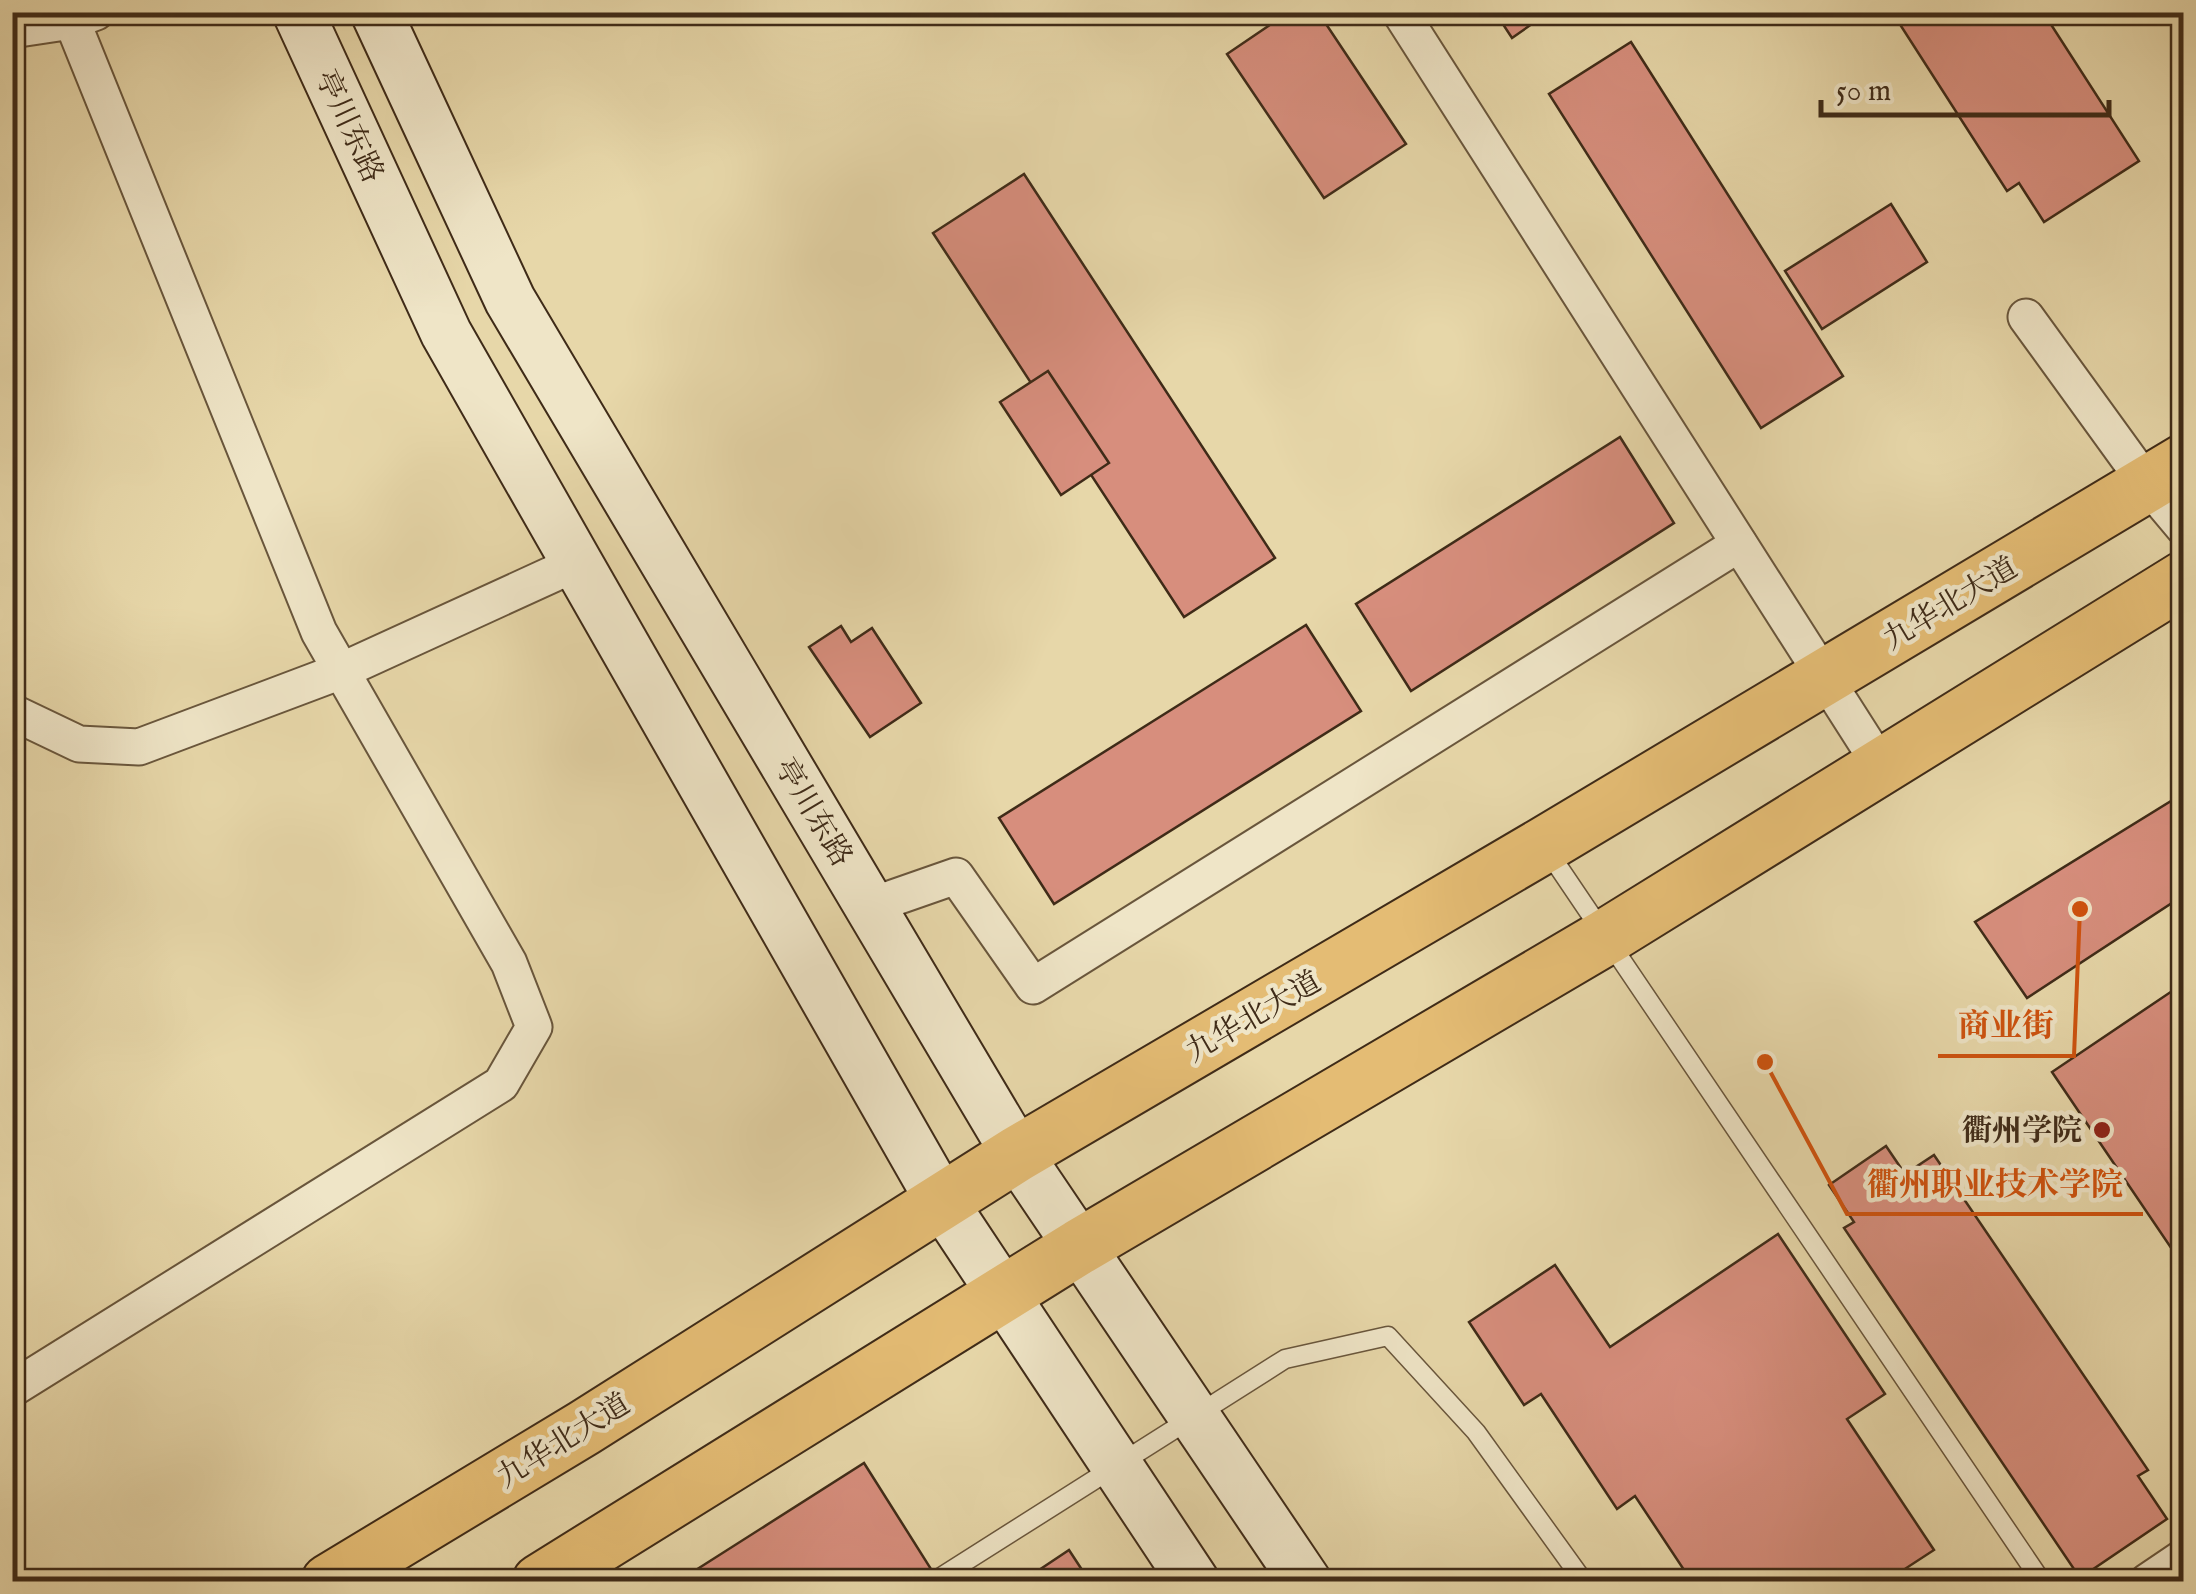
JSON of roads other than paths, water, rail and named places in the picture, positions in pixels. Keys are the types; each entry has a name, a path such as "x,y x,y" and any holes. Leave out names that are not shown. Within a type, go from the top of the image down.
{"main road":[{"name":"亭川东路","path":"298,12 446,333 577,563 942,1202 1194,1582"},
{"name":"亭川东路","path":"376,12 510,300 1017,1154 1306,1582"},
{"name":"九华北大道","path":"329,1582 584,1428 1017,1154 1544,845 2165,473"},
{"path":"540,1582 1079,1247 1606,937 2184,579"}],"street":[{"path":"1400,12 1881,766"},
{"path":"12,30 84,17 319,632 509,963 534,1027 500,1084 12,1389"},
{"path":"2026,317 2165,473 2184,528"},
{"path":"870,906 956,876 1034,986 1738,544"},
{"path":"12,712 79,744 138,747 341,671 577,563"},
{"path":"2147,1582 2184,1557"}],"lane":[{"path":"1544,845 2042,1582"},
{"path":"933,1582 1285,1359 1388,1336 1476,1432 1584,1582"}],"place":[{"name":"商业街","path":"2080,909"},
{"name":"衢州职业技术学院","path":"1765,1062"},
{"name":"衢州学院","path":"2102,1130"}]}
